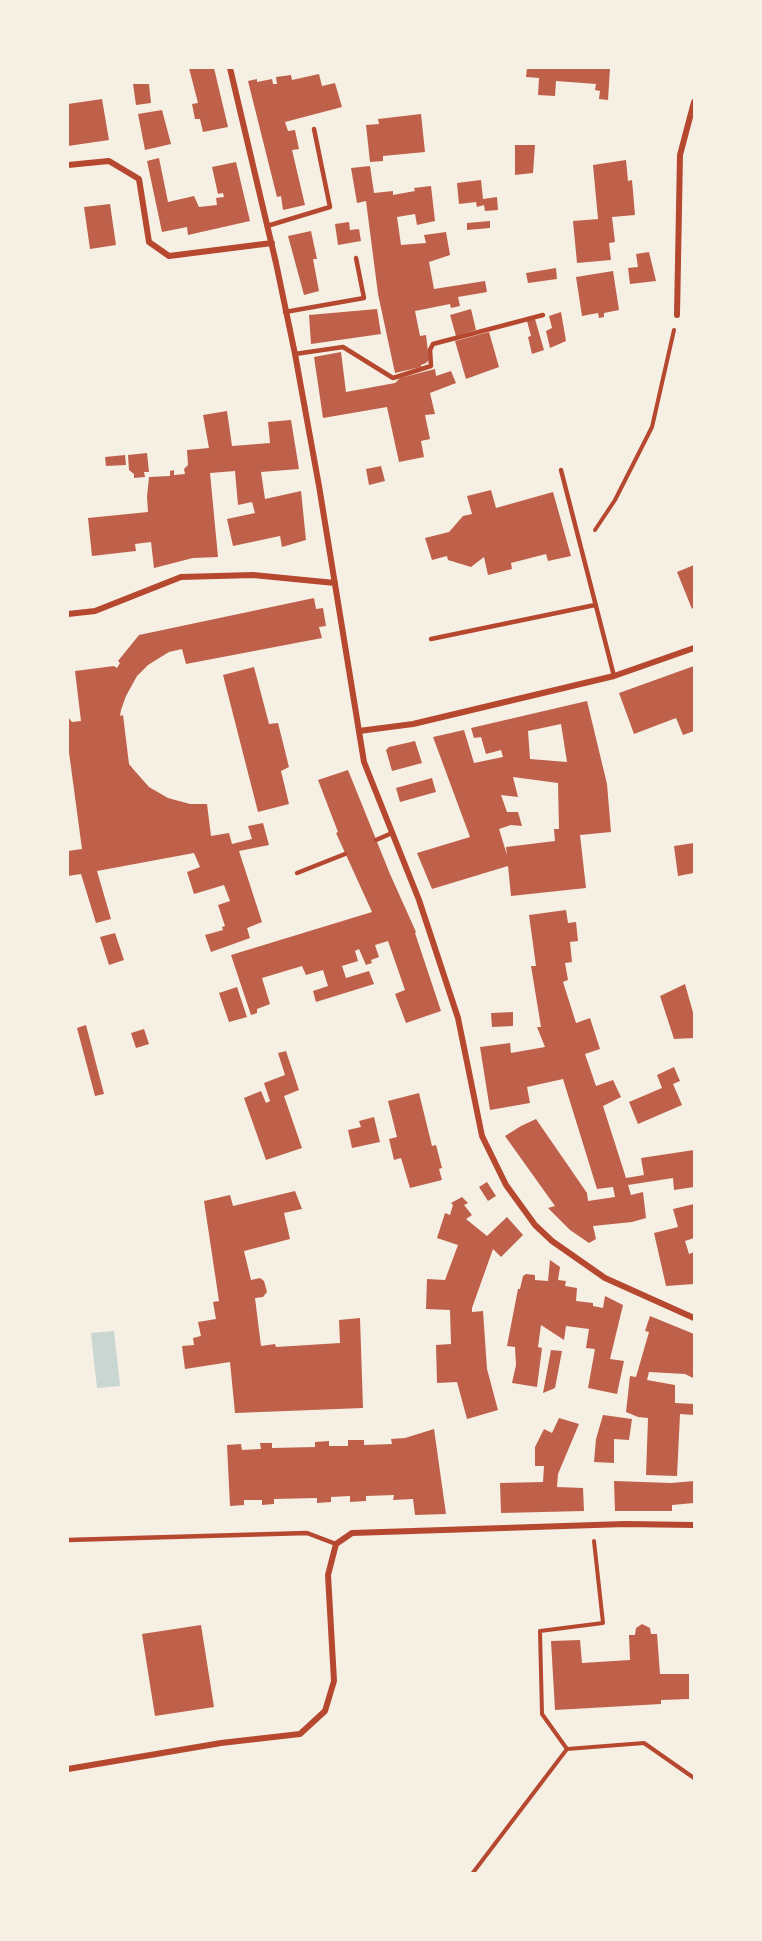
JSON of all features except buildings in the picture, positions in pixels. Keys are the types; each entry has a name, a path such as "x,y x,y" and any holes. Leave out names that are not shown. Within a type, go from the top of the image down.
{"street":[{"path":"230,68 272,243 295,354 364,762 419,900 458,1018 482,1136 506,1185 535,1225 552,1241 605,1278 694,1318"},
{"path":"677,315 680,155 694,102"},
{"path":"68,165 109,161 139,179 149,242 169,256 272,243"},
{"path":"68,614 95,611 181,577 253,575 335,583"},
{"path":"359,731 413,724 614,676 694,648"},
{"path":"68,1769 221,1743 300,1734 325,1711 334,1681 328,1575 336,1544 352,1533 592,1525 694,1525"}],"lane":[{"path":"267,226 330,207 314,129"},
{"path":"285,312 364,298 356,258"},
{"path":"295,354 343,346 393,378 432,366 430,350 433,344 543,315"},
{"path":"561,470 614,676"},
{"path":"430,639 595,605"},
{"path":"376,840 393,833"},
{"path":"297,873 345,854"},
{"path":"68,1540 307,1533 336,1544"}],"path":[{"path":"582,549 615,500 652,427 677,315"},
{"path":"567,1749 542,1714 540,1631 603,1623 592,1525"},
{"path":"472,1874 567,1749 644,1743 686,1770 694,1778"},
{"path":"686,1770 694,1770"}],"shaded area":[{"path":"114,1331 120,1386 97,1388 91,1333"}]}
